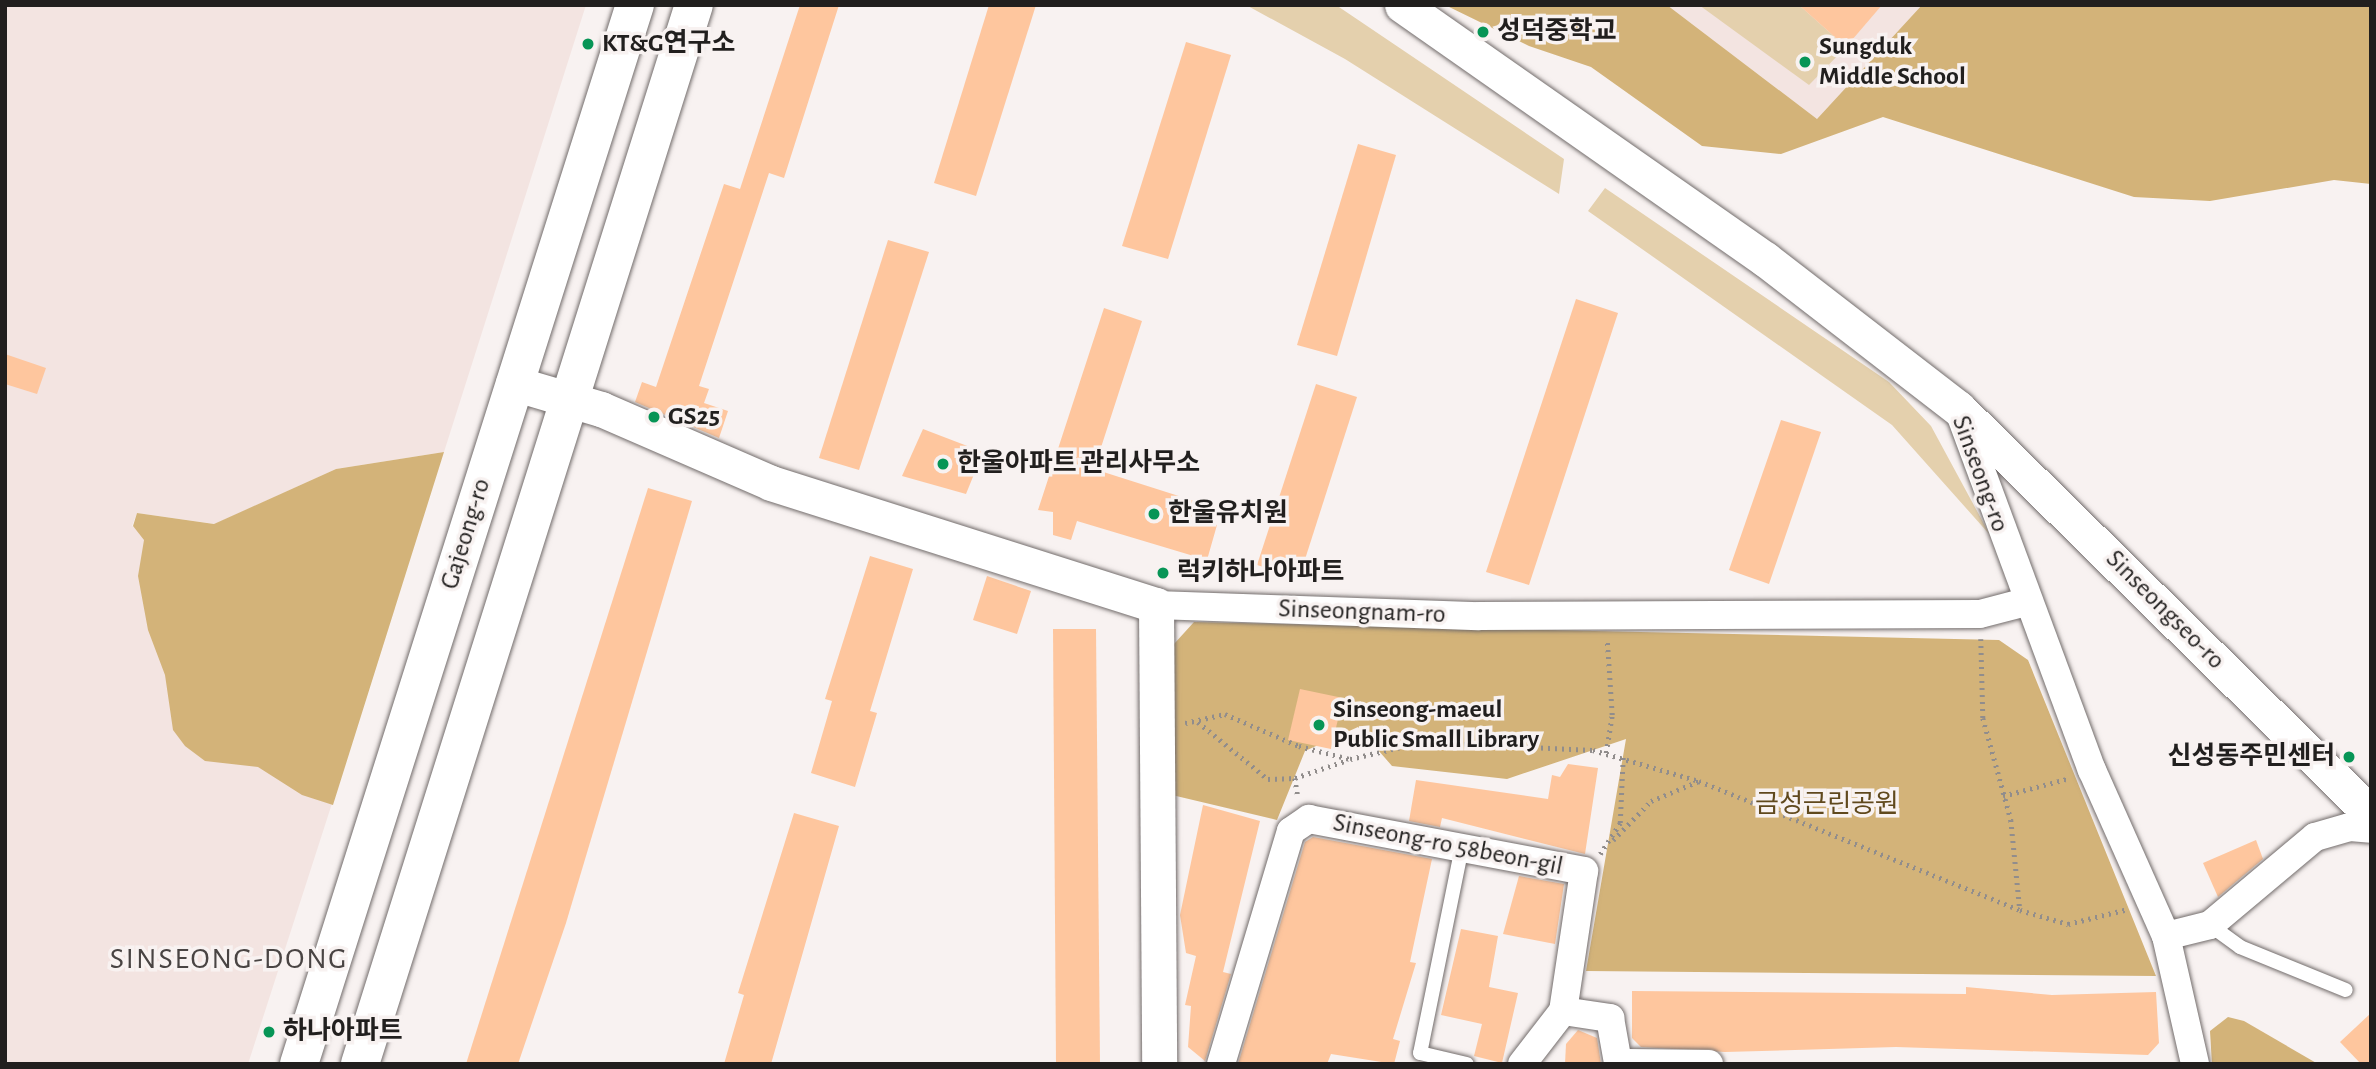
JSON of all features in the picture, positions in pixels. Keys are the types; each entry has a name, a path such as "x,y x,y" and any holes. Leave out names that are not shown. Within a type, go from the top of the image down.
{"main road":[{"name":"Gajeong-ro","path":"299,1064 635,5"},
{"path":"360,1064 572,401 694,5"}],"street":[{"name":"Sinseong-ro","path":"1402,5 1765,259 1958,408 2026,602 2092,770 2166,936 2195,1064"},
{"path":"513,383 572,401 771,483 1156,605 1159,1064"},
{"name":"Sinseongseo-ro","path":"1958,408 2371,814"},
{"name":"Sinseongnam-ro","path":"1156,605 1604,615 1980,614 2026,602"},
{"name":"Sinseong-ro 58beon-gil","path":"1221,1064 1292,831 1309,819 1584,871 1563,1011 1522,1064"},
{"path":"2166,936 2210,925 2315,838 2350,827 2371,829"},
{"path":"1563,1011 1610,1018 1618,1063 1709,1064"}],"lane":[{"path":"1462,847 1420,1054 1468,1064"},
{"path":"2210,925 2240,947 2346,990"}],"path":[{"path":"1980,614 1983,718 2003,796 2020,910"},
{"path":"1604,615 1612,689 1606,753"},
{"path":"1157,725 1197,722 1225,714 1299,746 1350,759"},
{"path":"1197,722 1268,779 1295,778 1350,759 1422,742 1498,741 1606,753 1699,781 2020,910 2068,924 2149,901"},
{"path":"1607,846 1622,812 1623,757"},
{"path":"2003,796 2092,770"},
{"path":"1295,778 1301,824"},
{"path":"1584,871 1651,802 1699,781"}],"shaded area":[{"path":"5,5 586,5 444,452 336,469 215,524 137,513 132,526 395,608 248,1064 5,1064"},
{"path":"1246,5 1336,5 1564,159 1559,194 1345,59"},
{"name":"Sungduk Middle School","path":"1667,5 1922,5 1817,119"},
{"path":"1699,5 1799,5 1846,47 1809,85"},
{"path":"1605,188 1889,382 1931,426 1990,535 1892,425 1588,211"}],"green space":[{"path":"1445,5 1667,5 1817,119 1922,5 2371,5 2371,184 2334,180 2210,201 2134,197 1883,117 1781,154 1702,146 1591,67 1529,46"},
{"path":"444,452 333,805 302,795 258,767 205,761 185,746 173,730 165,675 148,630 138,576 144,540 133,526 137,513 214,524 336,469"},
{"name":"금성근린공원","path":"1194,622 1999,640 2028,660 2156,976 1586,971 1626,739 1507,779 1392,766 1358,727 1305,751 1277,820 1172,795 1174,644"},
{"path":"2228,1017 2244,1021 2318,1064 2212,1064 2210,1031"}],"building":[{"path":"800,5 839,5 784,178 769,173 699,386 709,389 704,403 728,411 719,438 635,402 642,382 656,387 724,184 740,189"},
{"path":"989,5 1036,5 976,196 934,183"},
{"path":"1799,5 1882,5 1846,47"},
{"path":"1186,42 1231,55 1168,259 1122,246"},
{"path":"1358,144 1396,155 1337,356 1297,345"},
{"path":"888,240 929,252 859,470 819,458"},
{"path":"1576,299 1618,313 1529,585 1486,572"},
{"path":"1104,308 1142,321 1094,469 1207,505 1202,520 1217,525 1207,560 1077,521 1071,540 1053,535 1053,512 1038,510"},
{"path":"5,354 46,368 37,394 5,384"},
{"path":"1316,384 1357,397 1299,578 1257,565"},
{"path":"1781,420 1821,432 1769,584 1729,570"},
{"name":"한울아파트 관리사무소","path":"923,429 983,452 966,494 902,476"},
{"path":"648,488 692,501 566,923 518,1064 466,1064"},
{"path":"870,556 913,569 870,711 877,713 855,787 811,773 832,701 825,699"},
{"path":"987,576 1031,591 1017,634 973,620"},
{"path":"1053,629 1096,629 1100,1064 1056,1064"},
{"name":"Sinseong-maeul Public Small Library","path":"1300,689 1343,698 1331,749 1288,740"},
{"path":"1568,764 1598,768 1585,854 1442,818 1440,827 1409,821 1416,780 1548,799 1552,775 1560,777"},
{"path":"1203,805 1260,821 1223,972 1231,974 1205,1061 1188,1047 1191,1006 1185,1005 1196,956 1186,953 1180,915"},
{"path":"794,813 839,826 771,1064 724,1064 744,995 738,993"},
{"path":"1313,837 1432,859 1410,962 1416,963 1393,1039 1400,1041 1394,1064 1331,1054 1327,1064 1238,1064 1305,842"},
{"path":"2256,840 2263,859 2218,897 2203,863"},
{"path":"1519,876 1564,884 1555,944 1503,934"},
{"path":"1461,929 1498,936 1489,987 1518,993 1502,1063 1474,1056 1482,1024 1441,1015"},
{"path":"1966,987 2052,995 2156,992 2159,1043 2148,1055 1896,1047 1725,1052 1641,1047 1632,1038 1632,991 1966,994"},
{"path":"2371,1013 2371,1064 2361,1064 2340,1042"},
{"path":"1578,1030 1597,1038 1601,1064 1565,1064 1566,1044"}],"place":[{"name":"성덕중학교","path":"1483,32"},
{"name":"KT&G연구소","path":"588,44"},
{"name":"Sungduk Middle School","path":"1805,62"},
{"name":"GS25","path":"654,417"},
{"name":"한울아파트 관리사무소","path":"943,464"},
{"name":"한울유치원","path":"1154,514"},
{"name":"럭키하나아파트","path":"1163,573"},
{"name":"Sinseong-maeul Public Small Library","path":"1319,725"},
{"name":"신성동주민센터","path":"2349,757"},
{"name":"하나아파트","path":"269,1032"}],"district":[{"name":"SINSEONG-DONG","path":"229,959"}]}
